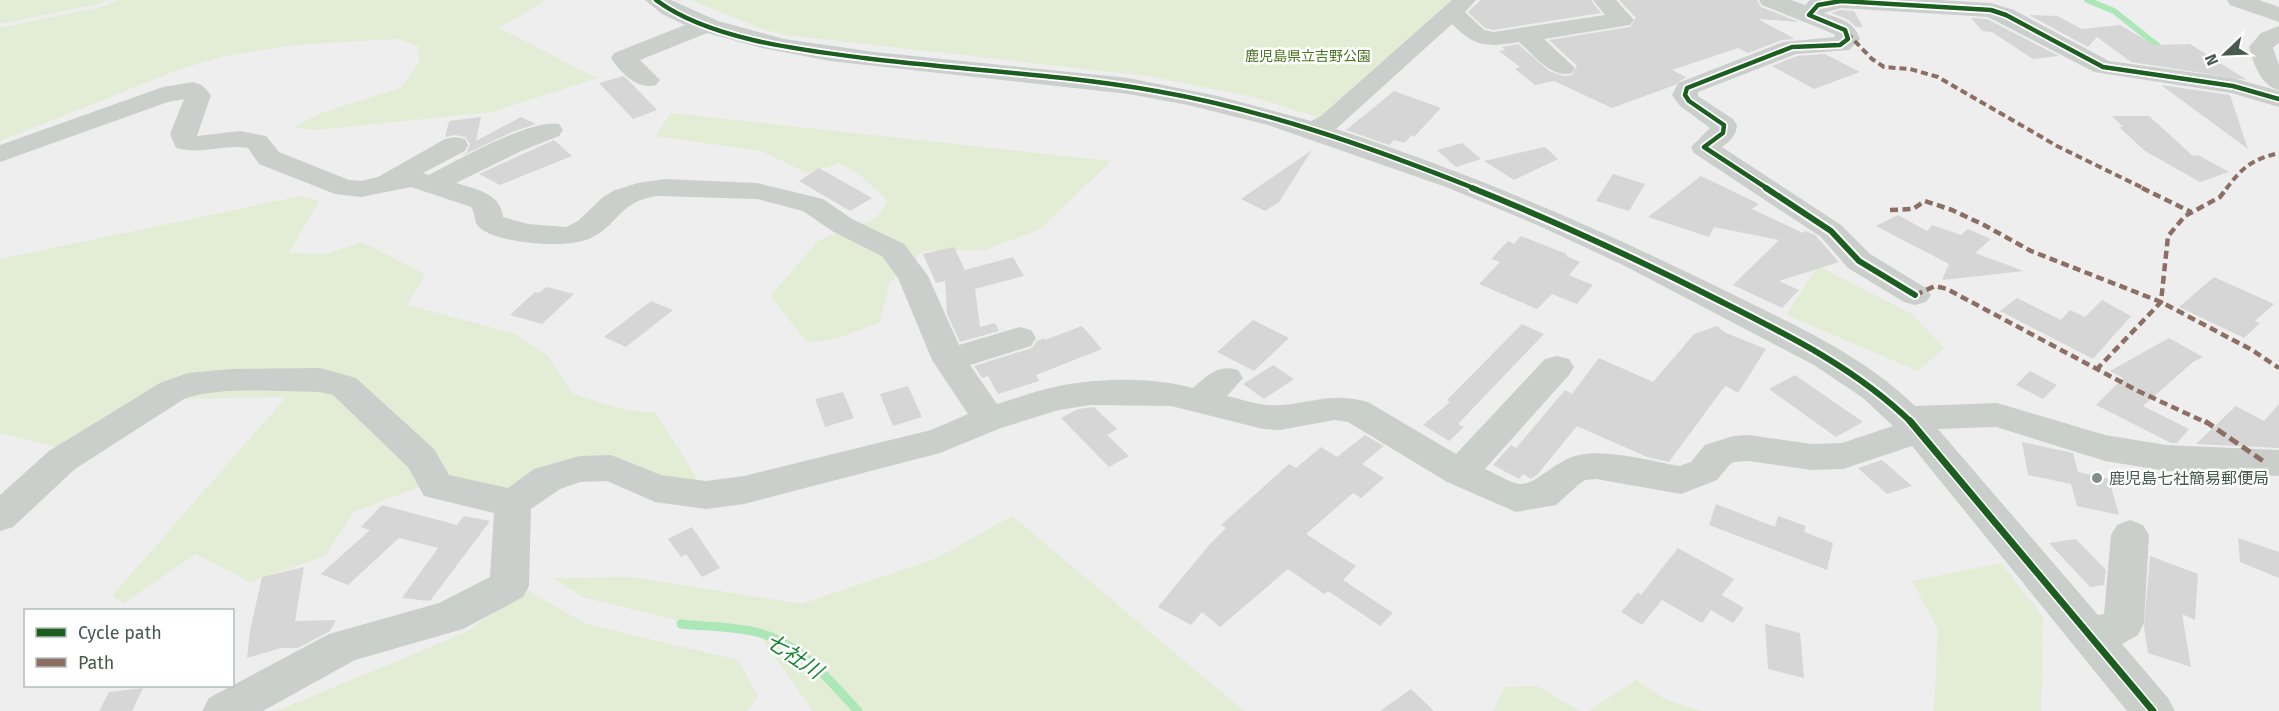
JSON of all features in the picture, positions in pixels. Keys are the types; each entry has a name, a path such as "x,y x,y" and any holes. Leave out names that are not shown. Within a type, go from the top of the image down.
{"street":[{"path":"656,0 706,25 776,45 841,56 1128,86 1234,107 1314,130 1412,164 1526,208 1639,260 1802,343 1843,367 1889,400 1914,424 2153,711"},
{"path":"1314,130 1330,122 1459,6 1476,35 1493,39 1622,20 1604,0"},
{"path":"1770,0 1845,30 1848,39 1840,45 1792,47 1688,88 1685,95 1689,101 1724,125 1723,133 1704,147 1832,231 1859,261 1915,295"},
{"path":"2238,0 2279,15"},
{"path":"1809,15 1818,5 1841,1 1982,8 2006,15 2103,67 2211,82 2279,99"},
{"path":"646,80 624,58 706,25"},
{"path":"2279,33 2269,38 2261,47 2268,69 2279,82"},
{"path":"1525,35 1563,68"},
{"path":"0,154 163,95 193,90 198,95 183,134 185,142 192,144 240,139 257,142 269,158 345,188 361,189 411,179 432,184 481,201 488,210 489,221 500,228 557,237 577,234 624,196 650,188 757,191 813,205 842,225 893,250 912,276 949,360 989,419"},
{"path":"432,184 511,144 550,130"},
{"path":"381,186 454,145"},
{"path":"949,360 1020,338"},
{"path":"1460,473 1557,367"},
{"path":"0,517 62,460 88,442 138,415 172,391 188,385 231,381 320,380 344,386 421,458 437,486 513,504 547,479 580,470 611,468 655,488 706,495 744,490 940,440 989,419 1057,398 1090,393 1171,394 1213,389 1272,417 1287,417 1335,408 1356,411 1460,473 1515,498 1543,495 1565,475 1578,468 1596,466 1681,480 1704,471 1718,454 1733,449 1748,448 1812,457 1843,456 1914,424 1996,415 2105,448 2166,458 2279,463"},
{"path":"224,711 345,646 449,617 509,586 513,504"},
{"path":"2090,633 2115,629 2124,623 2130,535"}],"green space":[{"path":"0,0 107,0 98,4 0,23"},
{"path":"118,0 546,0 499,28 597,78 493,112 315,130 294,127 321,113 400,88 420,61 418,46 399,39 294,45 224,56 172,72 0,141 0,28 105,6"},
{"name":"鹿児島県立吉野公園","path":"691,0 1453,0 1324,119 1253,97 1148,76 784,35"},
{"path":"671,113 1111,161 1040,229 986,250 923,251 889,284 880,322 836,339 807,342 770,296 819,240 876,218 888,201 861,176 839,163 807,173 761,151 655,136"},
{"path":"301,196 319,201 289,253 327,254 362,242 425,274 407,305 513,333 548,356 573,394 628,411 655,412 697,478 684,484 627,465 512,491 440,479 354,512 325,556 250,582 196,554 124,603 112,596 286,397 168,399 76,452 0,433 0,259"},
{"path":"1818,266 1912,314 1944,348 1918,371 1786,315"},
{"path":"1012,516 1244,711 813,711 760,636 685,622 585,598 553,578 632,577 802,604 937,558"},
{"path":"2001,563 2043,617 2041,711 1934,711 1938,629 1912,581"},
{"path":"524,588 586,624 738,660 758,696 747,711 276,711 467,632"},
{"path":"1636,680 1666,700 1702,711 1589,711"},
{"path":"1537,686 1580,711 1493,711 1505,687"}],"building":[{"path":"1481,0 1591,0 1601,13 1493,30 1485,28 1468,12"},
{"path":"1619,0 1757,0 1761,7 1799,22 1758,19 1795,39 1782,40 1748,53 1738,48 1672,70 1686,77 1675,85 1612,108 1554,81 1535,85 1515,69 1520,67 1499,51 1505,50 1502,47 1518,44 1549,71 1564,76 1572,75 1577,66 1549,40 1630,27 1636,18"},
{"path":"1841,10 1854,11 1863,27 1856,27 1847,19 1831,13"},
{"path":"2029,15 2057,16 2082,29 2120,25 2154,45 2190,44 2247,80 2131,62 2097,37 2088,47"},
{"path":"1971,18 1987,19 2059,56 2033,59 1992,32 1982,31"},
{"path":"1825,54 1860,72 1814,89 1772,66 1797,56"},
{"path":"623,76 657,110 633,119 599,83"},
{"path":"2161,85 2230,95 2248,149"},
{"path":"1394,91 1441,108 1414,137 1412,135 1404,143 1394,140 1389,145 1346,130"},
{"path":"2112,116 2149,116 2193,156 2198,155 2229,172 2200,182 2145,151 2119,127 2123,127"},
{"path":"481,117 476,141 521,117 536,124 512,132 459,157 467,152 470,144 465,137 455,135 445,137 449,121"},
{"path":"554,140 572,156 500,185 479,174"},
{"path":"1462,143 1481,159 1456,167 1437,150"},
{"path":"1545,147 1558,159 1514,180 1484,161"},
{"path":"1312,150 1279,202 1265,211 1241,199"},
{"path":"819,168 872,198 850,211 799,181"},
{"path":"1613,174 1645,184 1629,211 1596,201"},
{"path":"1701,176 1759,204 1752,209 1803,233 1805,231 1815,235 1839,262 1779,281 1799,290 1782,308 1733,285 1779,240 1714,227 1709,237 1648,217"},
{"path":"1898,215 1927,231 1932,225 1961,235 1968,229 1991,239 1975,253 2024,271 1942,280 1949,264 1876,226"},
{"path":"1521,236 1567,254 1566,256 1580,262 1569,275 1593,285 1577,304 1552,294 1537,309 1479,284 1500,262 1491,259 1508,241 1514,244"},
{"path":"954,247 965,270 1013,257 1024,276 975,289 980,327 995,323 999,331 960,342 947,314 945,281 936,283 923,254"},
{"path":"2214,277 2274,304 2255,321 2260,323 2244,338 2179,307"},
{"path":"546,287 574,294 542,324 510,315 535,292 539,293"},
{"path":"2017,298 2061,320 2070,310 2085,317 2102,300 2131,316 2093,359 2000,311"},
{"path":"651,301 673,310 626,347 604,337"},
{"path":"1253,320 1289,338 1254,371 1217,352"},
{"path":"1522,324 1544,334 1458,424 1464,427 1449,441 1423,425 1450,402 1447,400"},
{"path":"1082,326 1102,349 1036,375 1039,381 998,394 988,376 982,378 974,366 1032,348 1037,341"},
{"path":"1717,326 1726,333 1766,349 1738,393 1726,386 1722,390 1669,462 1647,457 1577,426 1537,475 1531,479 1523,474 1519,479 1493,465 1511,445 1516,448 1565,390 1572,394 1599,358 1653,382 1694,334"},
{"path":"2169,338 2203,357 2193,362 2143,406 2189,429 2177,443 2171,443 2096,405 2123,378 2110,371"},
{"path":"1273,365 1294,379 1264,399 1243,384"},
{"path":"2030,371 2057,385 2043,399 2016,385"},
{"path":"1795,375 1863,422 1836,437 1769,389"},
{"path":"908,386 922,417 893,426 880,394"},
{"path":"843,392 854,418 825,427 815,399"},
{"path":"2279,404 2279,448 2196,444 2236,406 2264,421"},
{"path":"1094,407 1117,429 1107,435 1129,456 1109,467 1061,418 1078,409"},
{"path":"1365,435 1384,446 1362,464 1384,478 1361,498 1353,493 1306,534 1356,566 1343,580 1393,613 1380,626 1328,591 1324,594 1288,569 1220,627 1202,612 1191,625 1158,607 1226,528 1221,525 1289,464 1296,468 1321,447 1337,457"},
{"path":"2022,442 2073,453 2078,472 2109,479 2119,515 2077,506 2071,484 2028,475"},
{"path":"1882,460 1912,486 1887,494 1858,468"},
{"path":"1716,504 1775,527 1778,516 1806,526 1804,532 1833,543 1827,570 1709,525"},
{"path":"382,505 457,525 464,516 490,521 430,601 402,598 438,548 399,538 348,585 321,574 370,530 361,527"},
{"path":"692,527 720,568 702,577 686,554 681,557 668,539"},
{"path":"2238,538 2279,552 2279,578 2240,562"},
{"path":"2076,539 2106,570 2104,585 2090,587 2049,543"},
{"path":"1678,548 1734,579 1722,595 1744,608 1733,623 1711,610 1702,623 1662,600 1642,625 1621,612 1638,592 1641,595"},
{"path":"2150,556 2198,574 2195,620 2182,614 2191,667 2148,653 2144,627"},
{"path":"304,567 295,621 336,620 330,631 298,648 281,648 247,658 250,631 262,577"},
{"path":"1765,624 1800,633 1804,678 1768,669"},
{"path":"143,688 132,711 99,711 109,692"},
{"path":"1411,689 1434,711 1380,711"}],"waterway":[{"path":"2087,0 2114,11 2163,50"},
{"name":"七社川","path":"681,624 741,629 775,638 814,665 858,711"}],"marked path":[{"path":"1847,33 1872,59 1884,67 1910,69 1938,77 2057,146 2191,212"},
{"path":"2096,370 2161,302 2168,236 2185,216 2220,197 2241,169 2258,158 2279,153"},
{"path":"1890,210 1913,209 1925,201 1952,210 2031,251 2161,302 2252,350 2279,368"},
{"path":"1915,295 1935,286 1947,289 2138,391 2202,419 2263,461"}],"cycle path":[{"path":"656,0 702,23 740,36 784,46 875,59 1128,86 1248,111 1336,138 1456,181 1546,218 1633,258 1800,342 1851,373 1898,409 1919,430 2153,711"},
{"path":"1915,295 1859,261 1831,231 1704,147 1723,133 1724,125 1689,101 1685,95 1687,88 1792,47 1840,45 1848,39 1845,30 1809,15 1818,5 1841,1 1991,10 2006,15 2103,67 2233,86 2279,99"}],"place":[{"name":"鹿児島七社簡易郵便局","path":"2097,478"}]}
